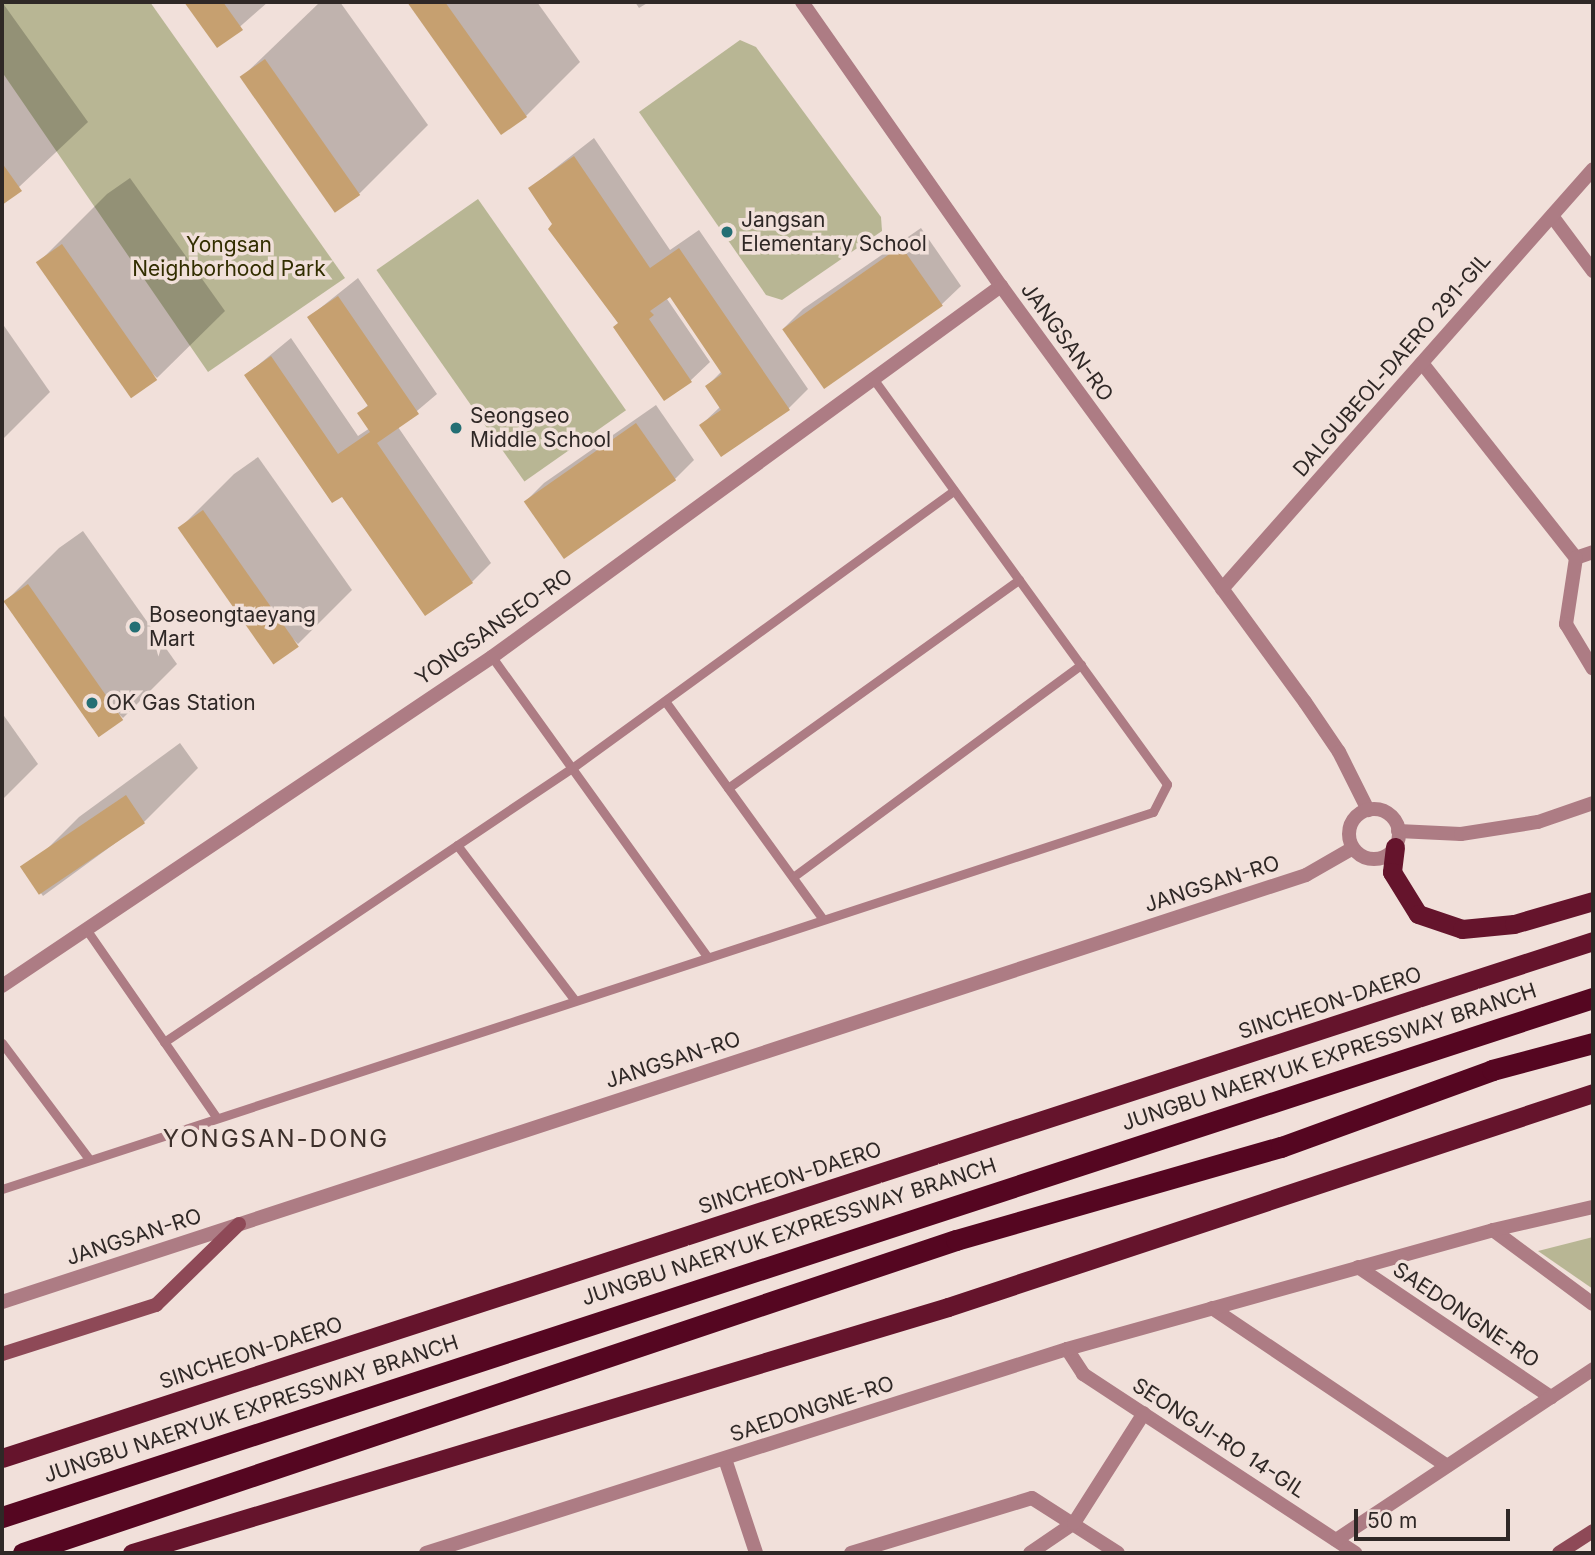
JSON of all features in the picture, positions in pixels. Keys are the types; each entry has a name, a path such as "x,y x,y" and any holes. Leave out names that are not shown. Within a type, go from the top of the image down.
{"highway":[{"path":"1397,839 1392,872 1418,914 1462,929 1514,924 1593,901"},
{"name":"SINCHEON-DAERO","path":"2,1458 1593,941"},
{"name":"JUNGBU NAERYUK EXPRESSWAY BRANCH","path":"2,1517 1593,998"},
{"path":"23,1553 956,1240 1281,1147 1492,1070 1593,1044"},
{"path":"132,1553 948,1307 1593,1093"}],"main road":[{"path":"2,1354 156,1305 239,1224"},
{"path":"1559,1553 1593,1531"}],"street":[{"name":"JANGSAN-RO","path":"802,2 1001,286 1339,752 1368,810"},
{"name":"DALGUBEOL-DAERO 291-GIL","path":"1222,589 1593,169"},
{"path":"1552,216 1593,271"},
{"name":"YONGSANSEO-RO","path":"2,986 492,657 872,377 1001,286"},
{"path":"1422,363 1576,558 1566,624 1593,669"},
{"path":"1576,558 1593,552"},
{"path":"1397,839 1390,816 1368,810 1351,825 1353,848 1374,859 1397,839 1461,834 1538,822 1593,803"},
{"name":"JANGSAN-RO","path":"2,1302 1306,875 1353,848"},
{"name":"SAEDONGNE-RO","path":"426,1553 1067,1349 1493,1230 1593,1207"},
{"path":"1493,1230 1593,1304"},
{"name":"SAEDONGNE-RO","path":"1358,1267 1551,1397"},
{"path":"1212,1308 1447,1466"},
{"name":"SEONGJI-RO 14-GIL","path":"1067,1349 1083,1374 1356,1553"},
{"path":"1336,1540 1593,1369"},
{"path":"1030,1553 1074,1523 1144,1413"},
{"path":"725,1459 756,1553"},
{"path":"851,1553 1032,1499 1118,1553"}],"lane":[{"path":"2,1189 706,955 1153,812 1167,784 872,377"},
{"path":"164,1042 572,768 954,490"},
{"path":"728,788 1019,580"},
{"path":"492,657 706,955"},
{"path":"793,877 1081,665"},
{"path":"665,701 822,918"},
{"path":"457,845 574,999"},
{"path":"86,929 216,1117"},
{"path":"2,1043 89,1159"}],"green space":[{"name":"Yongsan Neighborhood Park","path":"2,2 150,2 345,278 208,372 2,72"},
{"path":"740,40 756,47 881,217 882,231 782,300 766,295 639,112"},
{"path":"478,199 626,410 524,481 376,270"},
{"path":"1593,1237 1593,1289 1538,1251"}],"building":[{"path":"184,2 223,2 243,30 217,48"},
{"path":"407,2 445,2 527,117 501,135"},
{"path":"265,59 360,195 335,213 240,77"},
{"path":"574,156 650,268 679,248 790,410 721,457 699,425 721,410 705,386 722,374 670,297 650,311 654,315 649,319 692,382 664,401 613,327 618,323 548,229 552,224 528,188"},
{"path":"2,163 22,191 2,205"},
{"path":"62,244 157,380 131,398 36,262"},
{"path":"901,246 943,306 824,389 782,329"},
{"path":"338,296 419,414 377,443 473,583 425,616 342,497 332,503 244,375 271,356 338,454 370,432 357,413 368,406 307,317"},
{"path":"636,423 676,480 564,559 524,502"},
{"path":"203,510 299,647 273,665 178,528"},
{"path":"28,584 123,720 99,737 3,601"},
{"path":"126,795 145,823 39,895 20,867"}],"place":[{"name":"Jangsan Elementary School","path":"727,232"},
{"name":"Seongseo Middle School","path":"456,428"},
{"name":"Boseongtaeyang Mart","path":"135,627"},
{"name":"OK Gas Station","path":"92,703"}],"district":[{"name":"YONGSAN-DONG","path":"276,1139"}]}
